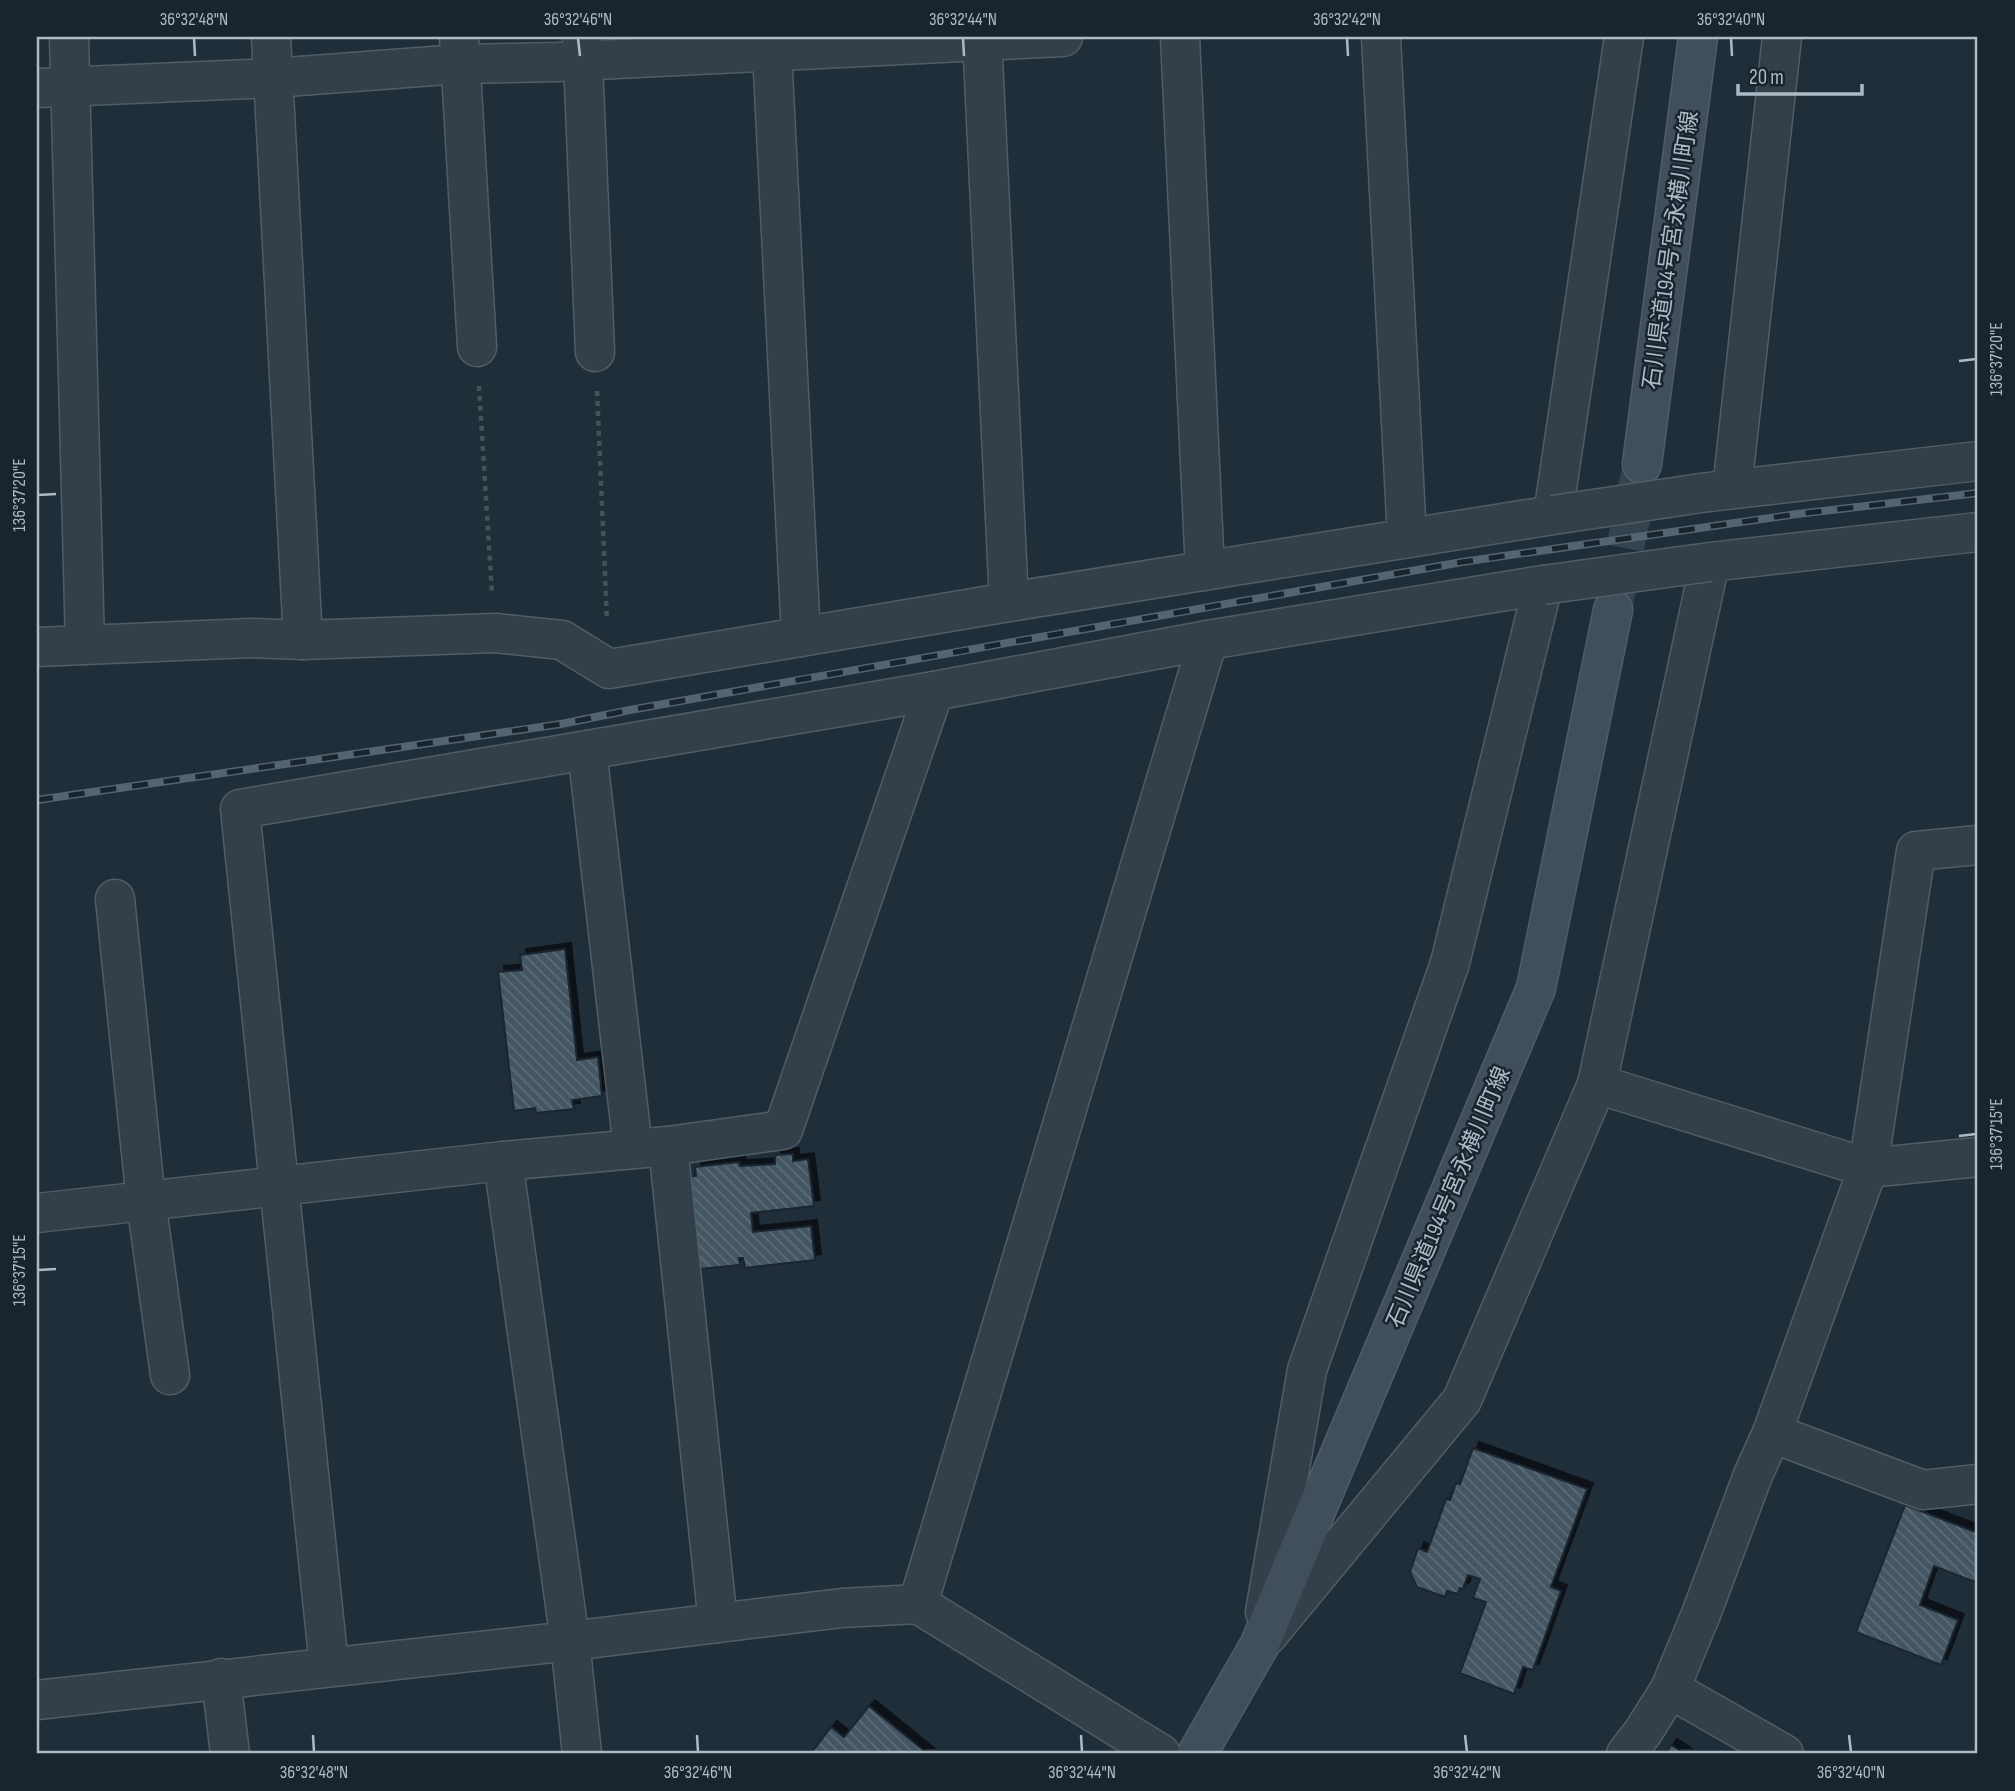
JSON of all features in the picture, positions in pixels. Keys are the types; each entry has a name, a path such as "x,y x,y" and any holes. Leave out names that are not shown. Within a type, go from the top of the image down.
{"main road":[{"name":"石川県道194号宮永横川町線","path":"1642,464 1699,37"},
{"name":"石川県道194号宮永横川町線","path":"1197,1754 1259,1646 1536,988 1613,610"}],"street":[{"path":"69,37 54,88 85,645"},
{"path":"271,37 303,640"},
{"path":"54,88 273,78 459,51 772,51 1063,37"},
{"path":"1180,37 1206,571"},
{"path":"1381,37 1406,538"},
{"path":"1553,515 1624,37"},
{"path":"1720,491 1782,37"},
{"path":"982,39 1009,603"},
{"path":"582,49 595,352"},
{"path":"459,51 477,347"},
{"path":"772,51 802,637"},
{"path":"37,647 251,638 303,640 495,633 562,640 609,669 1553,515 1720,491 1978,461"},
{"path":"329,1666 240,809 934,691 1208,640 1542,585 1710,562 1978,532"},
{"path":"1259,1646 1462,1400 1597,1084 1710,562"},
{"path":"1259,1646 1307,1370 1450,963 1542,585"},
{"path":"918,1604 1208,640"},
{"path":"37,1213 650,1147 783,1130 934,691"},
{"path":"587,750 650,1147 718,1623"},
{"path":"1626,1754 1670,1689 1701,1614 1753,1475 1772,1433 1868,1168 1916,851 1978,845"},
{"path":"115,899 146,1201 170,1375"},
{"path":"1597,1084 1868,1168 1978,1157"},
{"path":"503,1161 582,1754"},
{"path":"1772,1433 1923,1490 1978,1483"},
{"path":"37,1700 842,1608 918,1604 1161,1754"},
{"path":"221,1678 230,1754"},
{"path":"1670,1689 1784,1754"}],"path":[{"path":"477,347 495,633"},
{"path":"595,352 609,669"}],"building":[{"path":"565,949 577,1060 598,1057 602,1096 572,1100 574,1109 536,1113 535,1108 514,1111 498,972 522,970 520,955"},
{"path":"793,1154 793,1161 808,1159 814,1206 751,1213 753,1232 811,1226 815,1260 745,1268 743,1258 739,1258 740,1265 700,1269 689,1177 696,1176 695,1167 739,1162 740,1166 775,1164 775,1155"},
{"path":"1473,1448 1587,1489 1551,1587 1561,1591 1533,1670 1523,1667 1514,1694 1460,1673 1486,1602 1473,1598 1480,1579 1468,1575 1458,1594 1447,1591 1445,1597 1417,1587 1410,1572 1418,1548 1427,1552 1446,1499 1450,1500 1456,1483 1460,1484"},
{"path":"1905,1505 1978,1533 1978,1572 1975,1582 1934,1566 1920,1605 1958,1620 1941,1665 1856,1632"},
{"path":"869,1706 928,1754 812,1752 831,1727 844,1737"},
{"path":"1671,1745 1685,1754 1665,1754"}],"tunnel":[{"path":"1614,604 1642,464"}],"railway":[{"path":"37,800 561,724 1462,562 1797,514 1978,493"}]}
